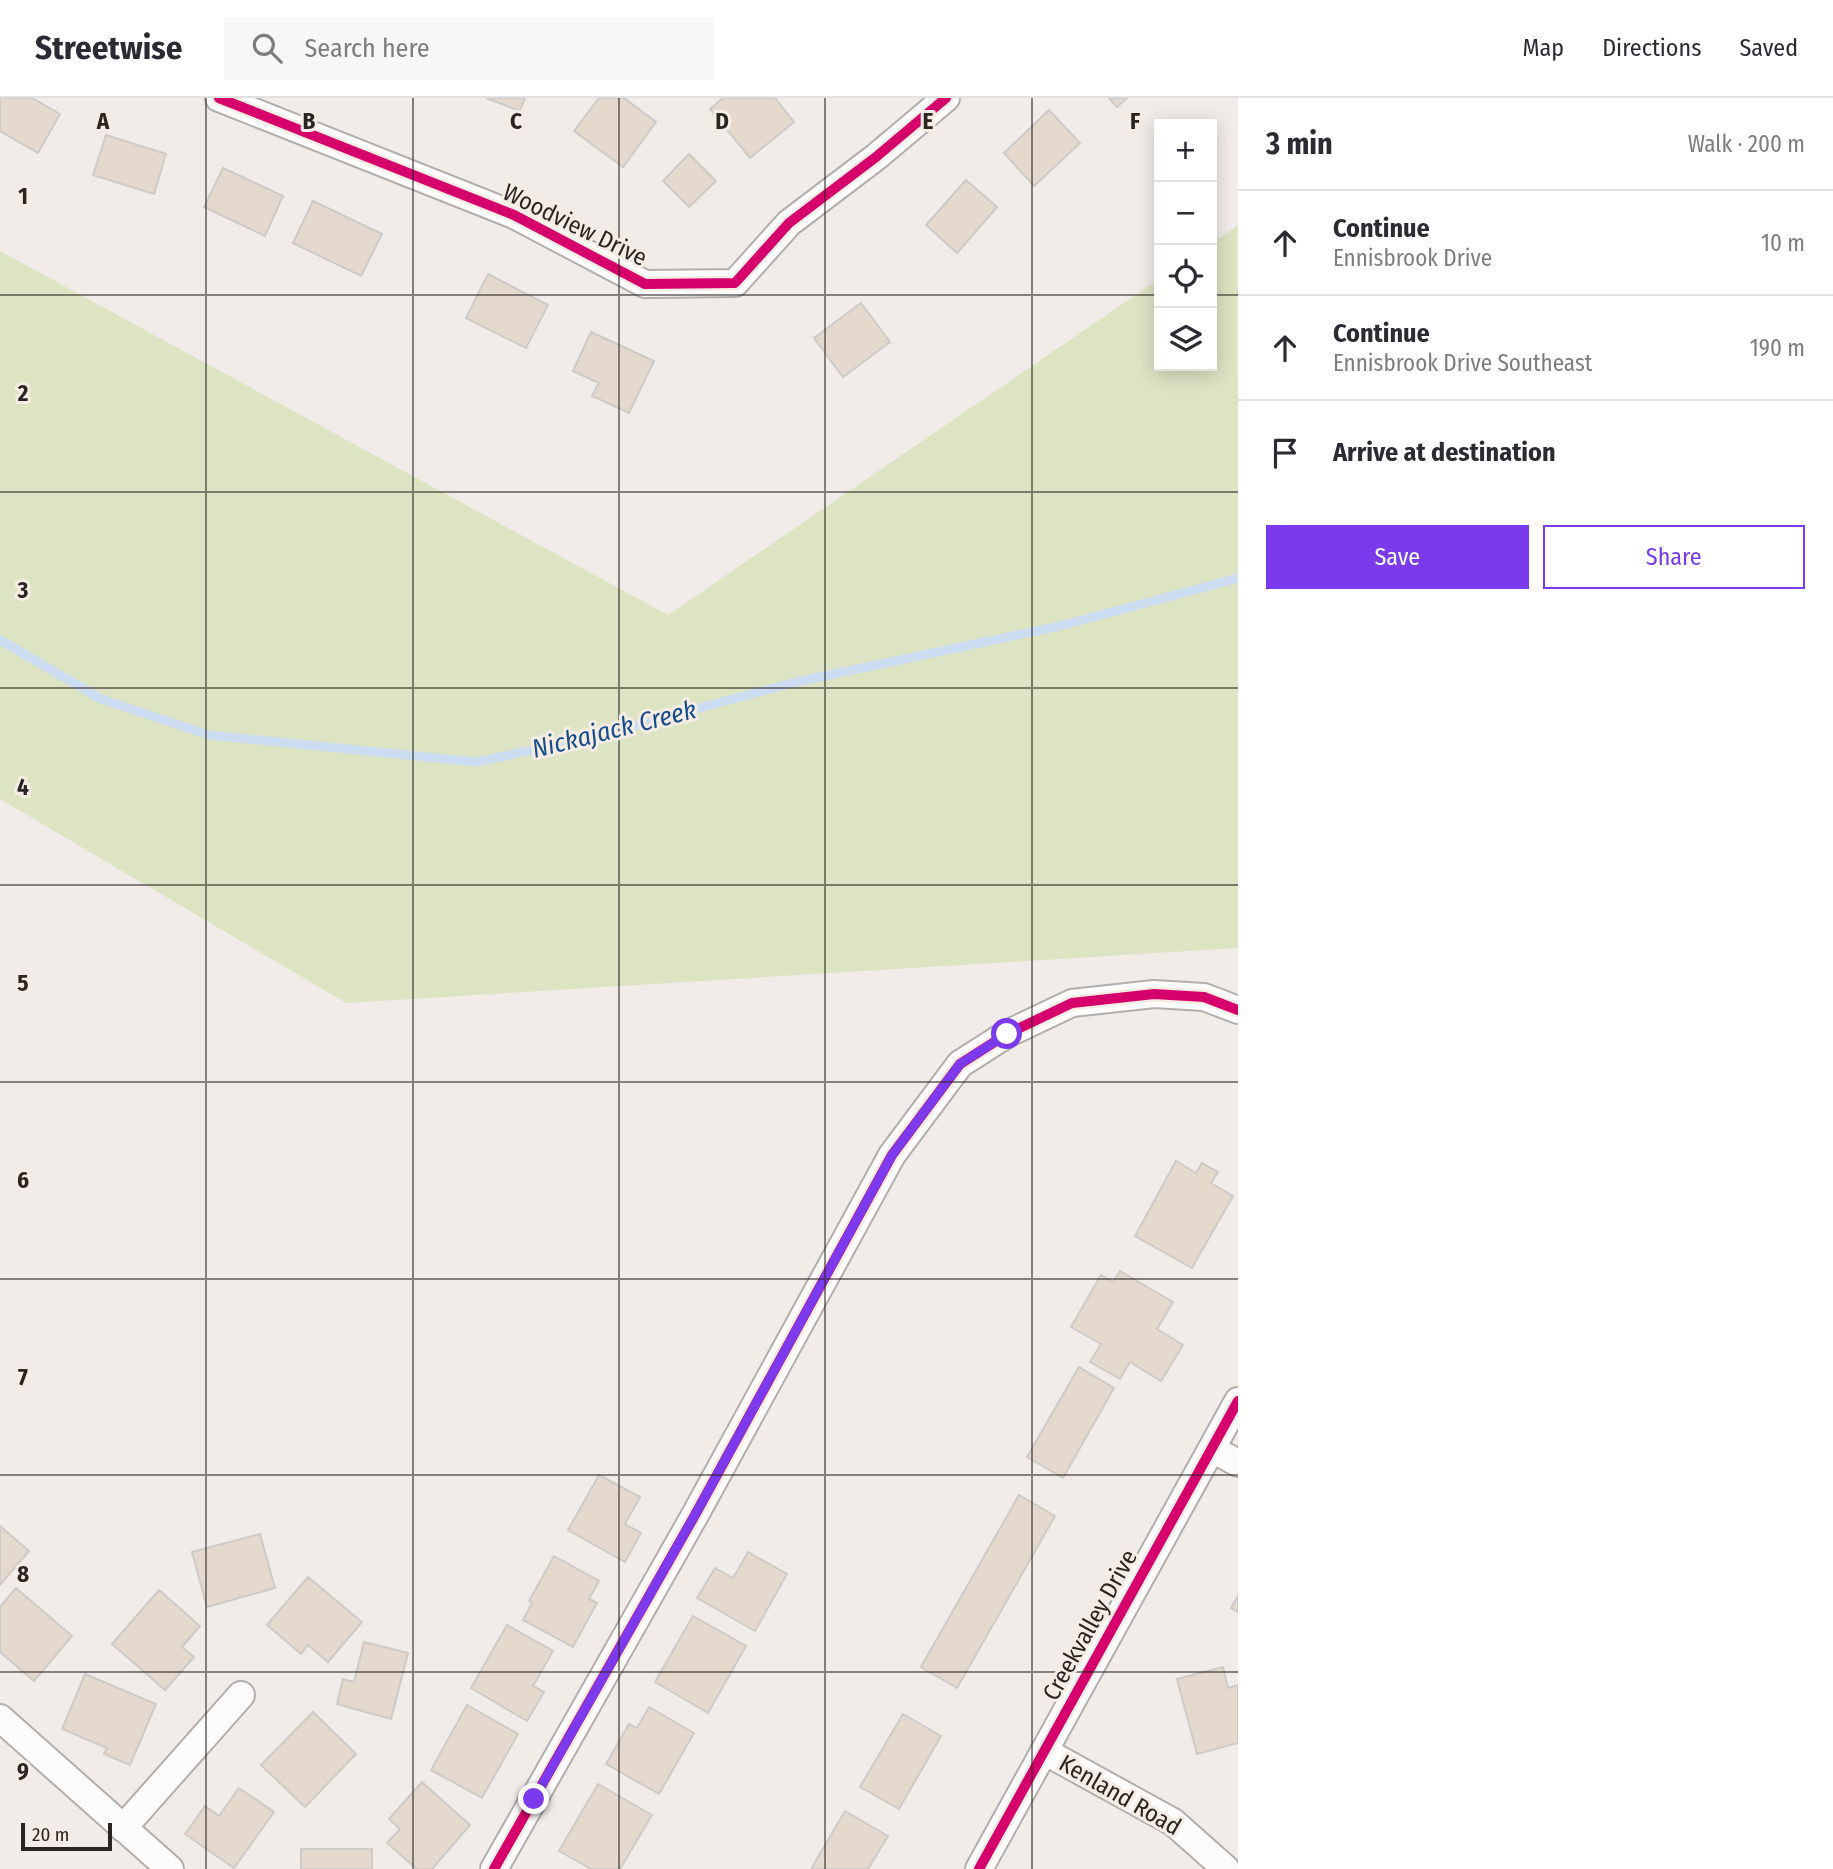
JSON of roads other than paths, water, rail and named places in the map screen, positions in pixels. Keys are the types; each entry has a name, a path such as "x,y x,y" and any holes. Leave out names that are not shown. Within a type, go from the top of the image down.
{"street":[{"name":"Woodview Drive","path":"219,98 514,215 645,284 735,283 789,223 876,157 946,98"},
{"path":"494,1869 695,1515 892,1155 960,1064 1007,1034 1072,1003 1154,995 1204,998 1238,1010"},
{"name":"Creekvalley Drive","path":"979,1869 1238,1401"},
{"path":"1212,1449 1238,1463"},
{"path":"123,1828 241,1695"},
{"path":"0,1718 170,1869"},
{"name":"Kenland Road","path":"1044,1751 1173,1822 1226,1869"}],"waterway":[{"name":"Nickajack Creek","path":"0,640 101,699 209,735 476,762 589,738 796,682 1060,626 1238,578"}]}
